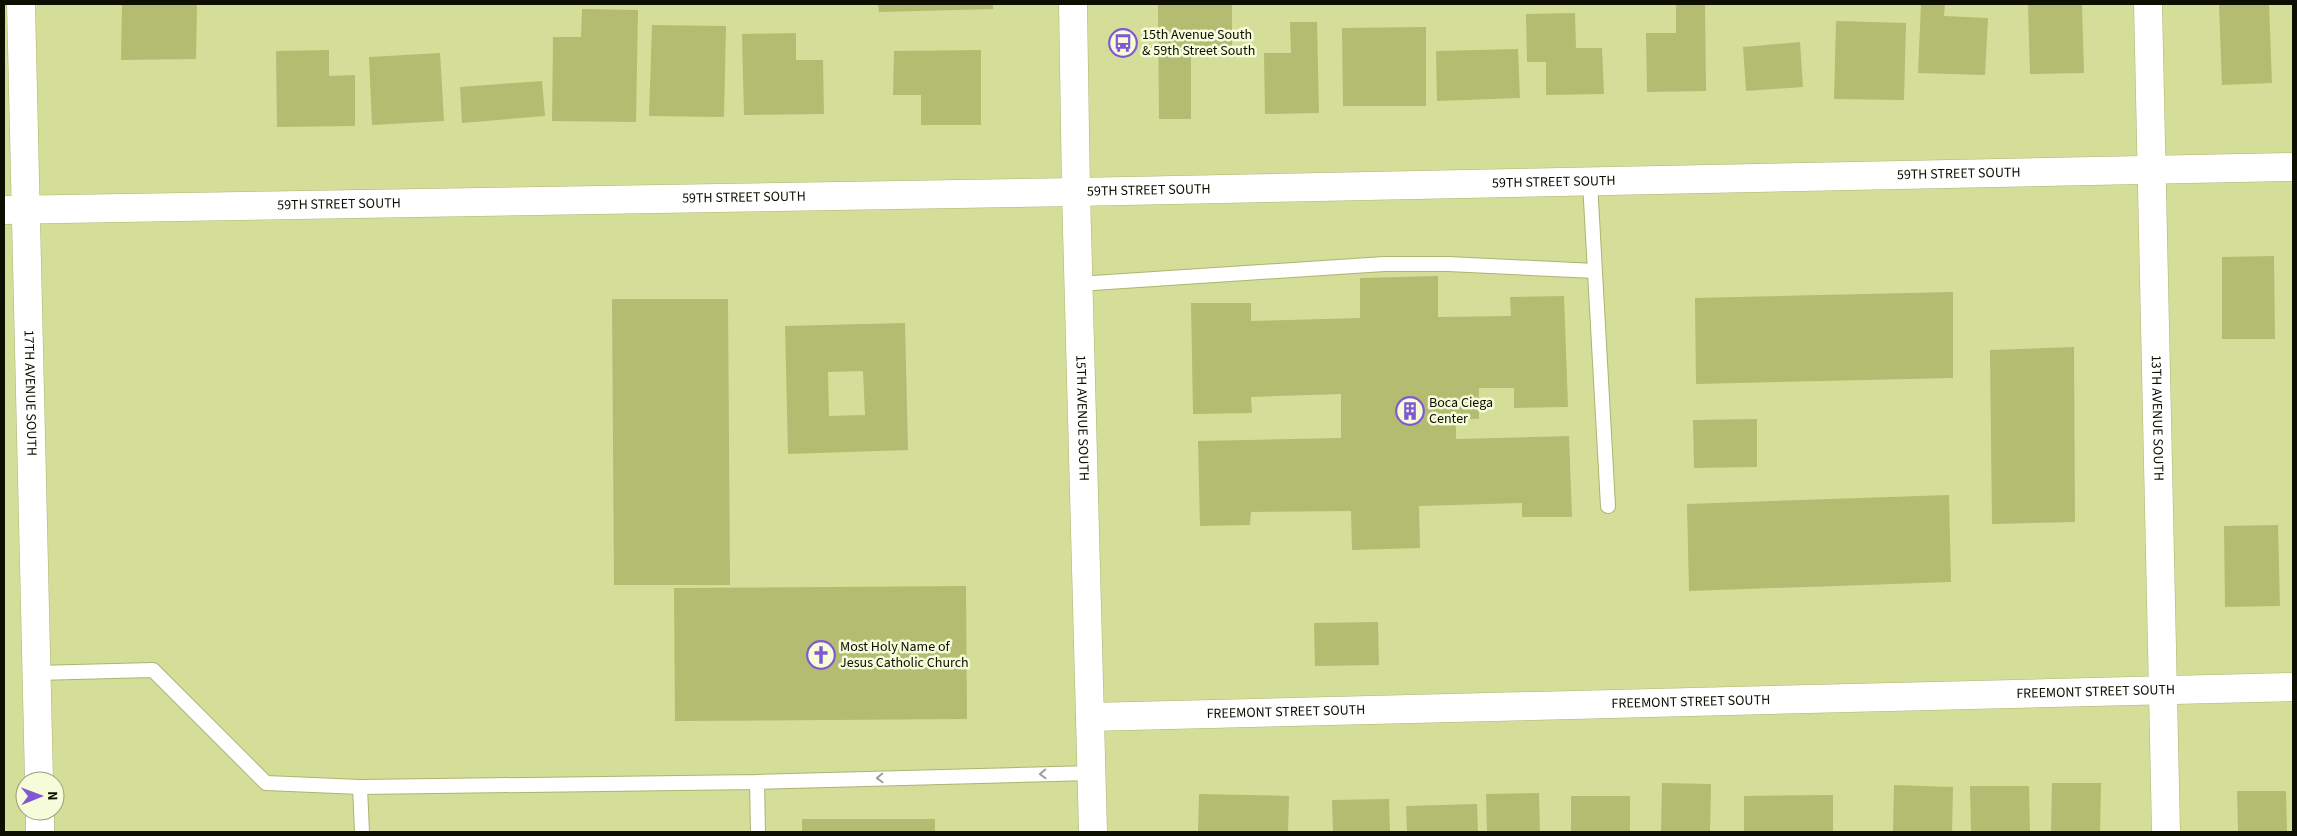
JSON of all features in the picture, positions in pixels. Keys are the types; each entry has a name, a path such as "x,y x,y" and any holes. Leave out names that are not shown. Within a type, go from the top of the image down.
{"street":[{"name":"17TH AVENUE SOUTH","path":"21,4 15,210 39,771"},
{"name":"15TH AVENUE SOUTH","path":"1073,4 1078,284 1093,832"},
{"name":"13TH AVENUE SOUTH","path":"2148,4 2166,832"},
{"name":"59TH STREET SOUTH","path":"15,210 1076,192 2293,167"},
{"name":"FREEMONT STREET SOUTH","path":"1090,717 2293,687"}],"lane":[{"path":"1590,182 1608,506"},
{"path":"1078,284 1384,264 1448,264 1595,271"},
{"path":"36,673 154,670 266,783 360,787 757,782 1092,772"},
{"path":"757,782 758,832"},
{"path":"360,787 362,832"}],"building":[{"path":"122,4 197,4 196,59 121,60"},
{"path":"878,4 993,4 993,9 879,12"},
{"path":"1158,4 1232,4 1232,55 1191,55 1191,119 1159,119"},
{"path":"1676,4 1705,4 1706,91 1647,92 1646,33 1676,33"},
{"path":"1921,4 1945,4 1944,16 1988,18 1985,75 1918,73"},
{"path":"2028,4 2082,4 2084,73 2030,74"},
{"path":"2219,4 2269,4 2272,83 2222,85"},
{"path":"582,9 638,10 636,122 552,121 553,37 581,37"},
{"path":"1575,13 1576,48 1602,48 1604,94 1546,95 1546,62 1527,62 1526,14"},
{"path":"1836,21 1906,23 1904,100 1834,99"},
{"path":"1290,22 1317,22 1319,113 1265,114 1264,53 1291,53"},
{"path":"652,25 726,26 724,117 649,116"},
{"path":"1426,27 1426,106 1343,106 1342,28"},
{"path":"796,33 796,60 823,60 824,114 744,115 742,34"},
{"path":"1800,42 1803,87 1746,91 1743,47"},
{"path":"1518,49 1520,98 1437,101 1436,51"},
{"path":"329,50 329,76 355,75 355,126 277,127 276,51"},
{"path":"981,50 981,125 921,125 921,95 893,95 894,51"},
{"path":"440,53 444,121 372,125 369,57"},
{"path":"542,81 545,116 462,123 460,87"},
{"path":"2274,256 2275,339 2222,339 2222,257"},
{"name":"Boca Ciega Center","path":"1438,276 1438,317 1511,316 1510,297 1564,296 1568,407 1514,408 1514,388 1479,388 1479,419 1456,419 1456,439 1569,436 1572,517 1522,517 1522,503 1419,506 1420,548 1352,550 1351,511 1251,512 1250,525 1200,526 1198,441 1341,438 1341,394 1251,397 1252,413 1193,414 1191,303 1251,303 1251,321 1360,318 1360,278"},
{"path":"1953,292 1953,378 1696,384 1695,298"},
{"path":"612,299 728,299 730,585 614,585"},
{"path":"905,323 908,450 788,454 785,326","holes":["863,371 865,415 829,416 828,372"]},
{"path":"2074,347 2075,522 1992,524 1990,350"},
{"path":"1757,419 1757,467 1694,468 1693,420"},
{"path":"1949,495 1951,582 1689,591 1687,504"},
{"path":"2278,525 2280,606 2225,607 2224,526"},
{"name":"Most Holy Name of Jesus Catholic Church","path":"966,586 967,719 675,721 674,588"},
{"path":"1378,622 1379,665 1315,666 1314,623"},
{"path":"1662,783 1711,784 1710,832 1661,832"},
{"path":"2052,783 2101,783 2100,832 2051,832"},
{"path":"1894,785 1953,787 1952,832 1893,832"},
{"path":"1970,786 2029,786 2030,832 1971,832"},
{"path":"2237,791 2286,791 2287,832 2238,832"},
{"path":"1539,793 1540,832 1487,832 1486,794"},
{"path":"1199,794 1289,796 1288,832 1198,832"},
{"path":"1833,795 1833,832 1744,832 1744,796"},
{"path":"1571,796 1630,796 1630,832 1571,832"},
{"path":"1389,799 1390,832 1333,832 1332,800"},
{"path":"1477,804 1478,832 1407,832 1406,806"},
{"path":"802,819 935,819 935,832 802,832"}],"place":[{"name":"15th Avenue South & 59th Street South","path":"1123,43"},
{"name":"Boca Ciega Center","path":"1410,411"},
{"name":"Most Holy Name of Jesus Catholic Church","path":"821,655"}]}
